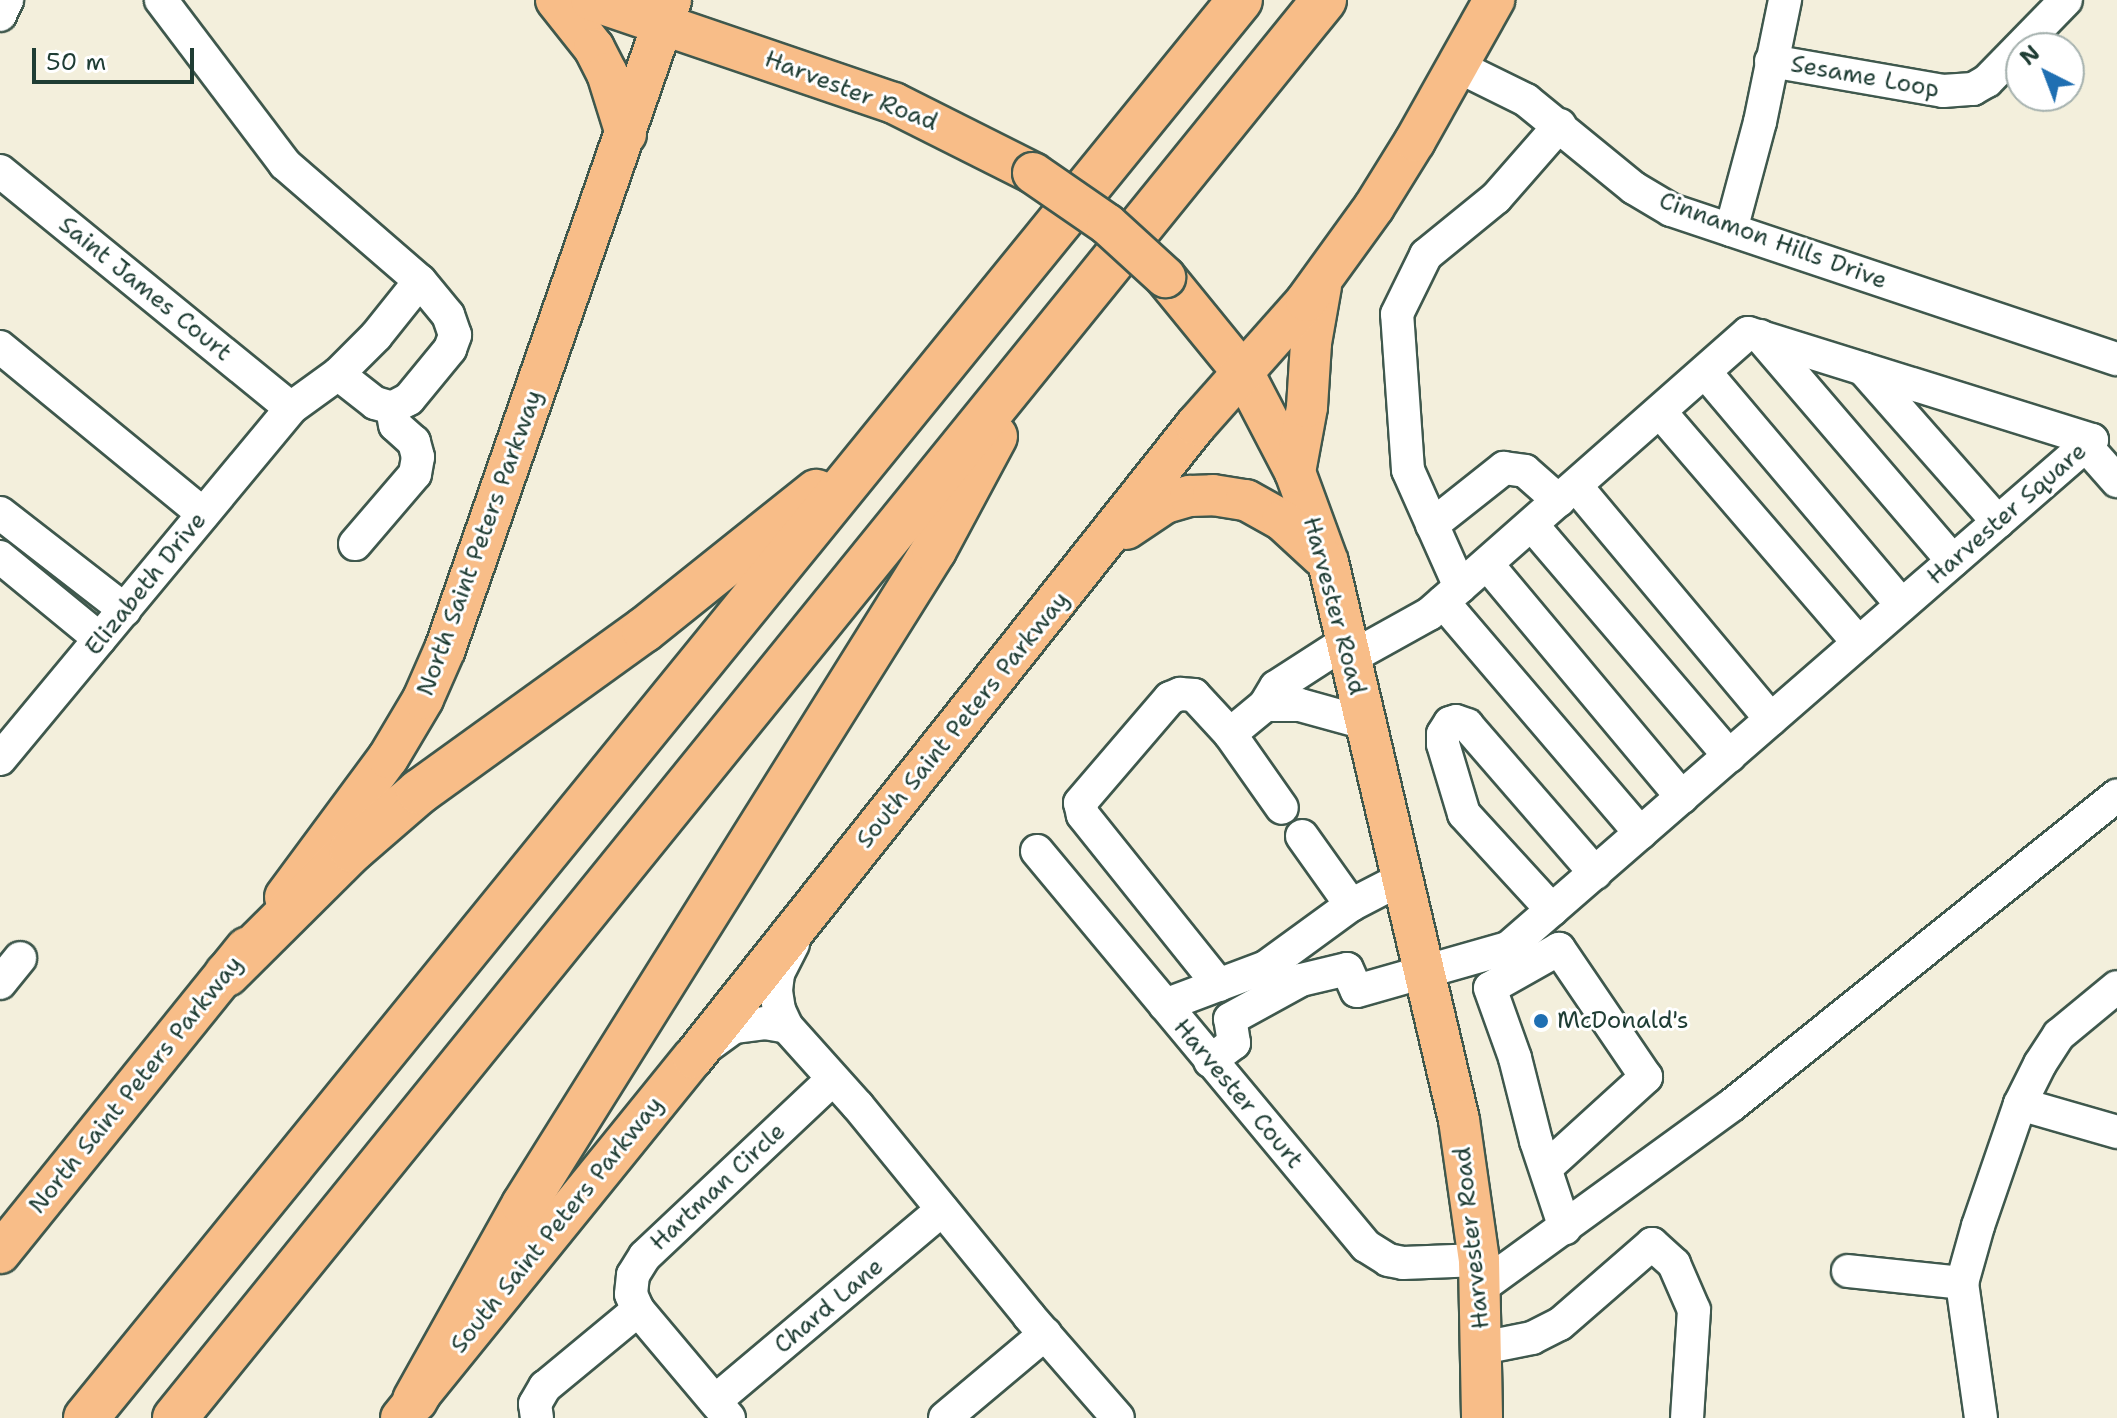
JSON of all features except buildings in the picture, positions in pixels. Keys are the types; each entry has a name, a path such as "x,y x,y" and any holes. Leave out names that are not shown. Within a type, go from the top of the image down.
{"highway":[{"path":"86,1418 1240,0"},
{"path":"175,1418 1324,0"},
{"path":"408,1409 524,1205 934,550 1046,342"},
{"path":"227,974 352,850 419,792 656,621 889,432"}],"main road":[{"path":"556,0 601,60 626,134"},
{"name":"Harvester Road","path":"591,0 667,13 731,46 894,103 1033,173 1107,224 1165,277 1244,374 1295,472 1328,562 1459,1120 1479,1274 1482,1418"},
{"name":"South Saint Peters Parkway","path":"408,1409 693,1058 1196,425 1244,374 1323,278 1374,207 1459,67 1494,0"},
{"name":"North Saint Peters Parkway","path":"0,1253 227,974 352,810 423,699 474,573 667,13"},
{"path":"1295,472 1307,407 1315,312 1323,278"},
{"path":"1102,545 1165,503 1190,496 1213,495 1246,500 1282,520 1328,562"}],"street":[{"path":"0,15 7,0"},
{"path":"161,0 285,164 420,281 448,315 455,335 450,349 417,389 392,408"},
{"path":"1731,230 1749,171 1785,0"},
{"name":"Sesame Loop","path":"1771,61 1943,91 1973,89 1987,81 2066,0"},
{"name":"Cinnamon Hills Drive","path":"1459,67 1526,100 1634,188 1671,210 2117,359"},
{"path":"1560,125 1496,198 1426,255 1397,314 1408,470 1432,525 1452,595 1640,833"},
{"name":"Saint James Court","path":"0,171 291,408"},
{"name":"Elizabeth Drive","path":"6,739 125,610 291,408 338,374 376,336 420,281"},
{"path":"1230,734 1265,705 1276,687 1429,614 1661,413 1748,333 1760,336 1953,561"},
{"name":"Harvester Square","path":"1760,336 2099,440"},
{"path":"0,347 203,514"},
{"path":"1862,368 1998,522"},
{"path":"1705,372 1902,605"},
{"path":"338,374 375,403 392,408"},
{"path":"355,544 415,474 418,457 414,442 395,425 392,408"},
{"path":"1661,413 1859,643"},
{"path":"2099,440 2117,481"},
{"name":"Harvester Square","path":"1210,1061 1234,1043 1230,1019 1301,980 1347,969 1357,991 1508,948 1998,522 2099,440"},
{"path":"1432,525 1504,468 1525,471 1568,494 1771,719"},
{"path":"0,513 125,610"},
{"path":"1532,525 1729,756"},
{"path":"0,557 100,639"},
{"path":"1487,564 1682,797"},
{"path":"1219,985 1083,815 1080,803 1170,698 1194,695 1230,734 1282,808"},
{"path":"1265,705 1300,705 1365,723"},
{"path":"1547,1167 1646,1077 1559,949 1547,915 1464,814 1443,744 1443,734 1450,723 1456,721 1467,725 1595,873"},
{"path":"1479,1274 1565,1228 1732,1105 2117,795"},
{"path":"1302,836 1351,905"},
{"name":"Harvester Court","path":"1037,851 1366,1246 1388,1260 1479,1274"},
{"path":"1165,1005 1266,967 1351,905 1403,878"},
{"path":"800,924 778,974 776,991 779,1010 787,1027 858,1106 1118,1418"},
{"path":"1490,988 1559,949"},
{"path":"1486,955 1490,988 1515,1058 1536,1141 1565,1228"},
{"path":"0,983 20,958"},
{"path":"1981,1418 1962,1283 1978,1226 2020,1104 2059,1035 2117,987"},
{"path":"693,1058 734,1027 765,1023 787,1027"},
{"name":"Hartman Circle","path":"638,1310 631,1294 633,1275 645,1256 832,1080"},
{"path":"2020,1104 2117,1132"},
{"name":"Chard Lane","path":"722,1410 942,1210"},
{"path":"1482,1348 1532,1338 1560,1324 1652,1244 1674,1264 1694,1310 1687,1418"},
{"path":"1848,1271 1962,1283"},
{"path":"537,1418 535,1404 545,1387 638,1310 722,1410"},
{"path":"945,1418 1045,1334"}],"place":[{"name":"McDonald's","path":"1541,1021"}]}
